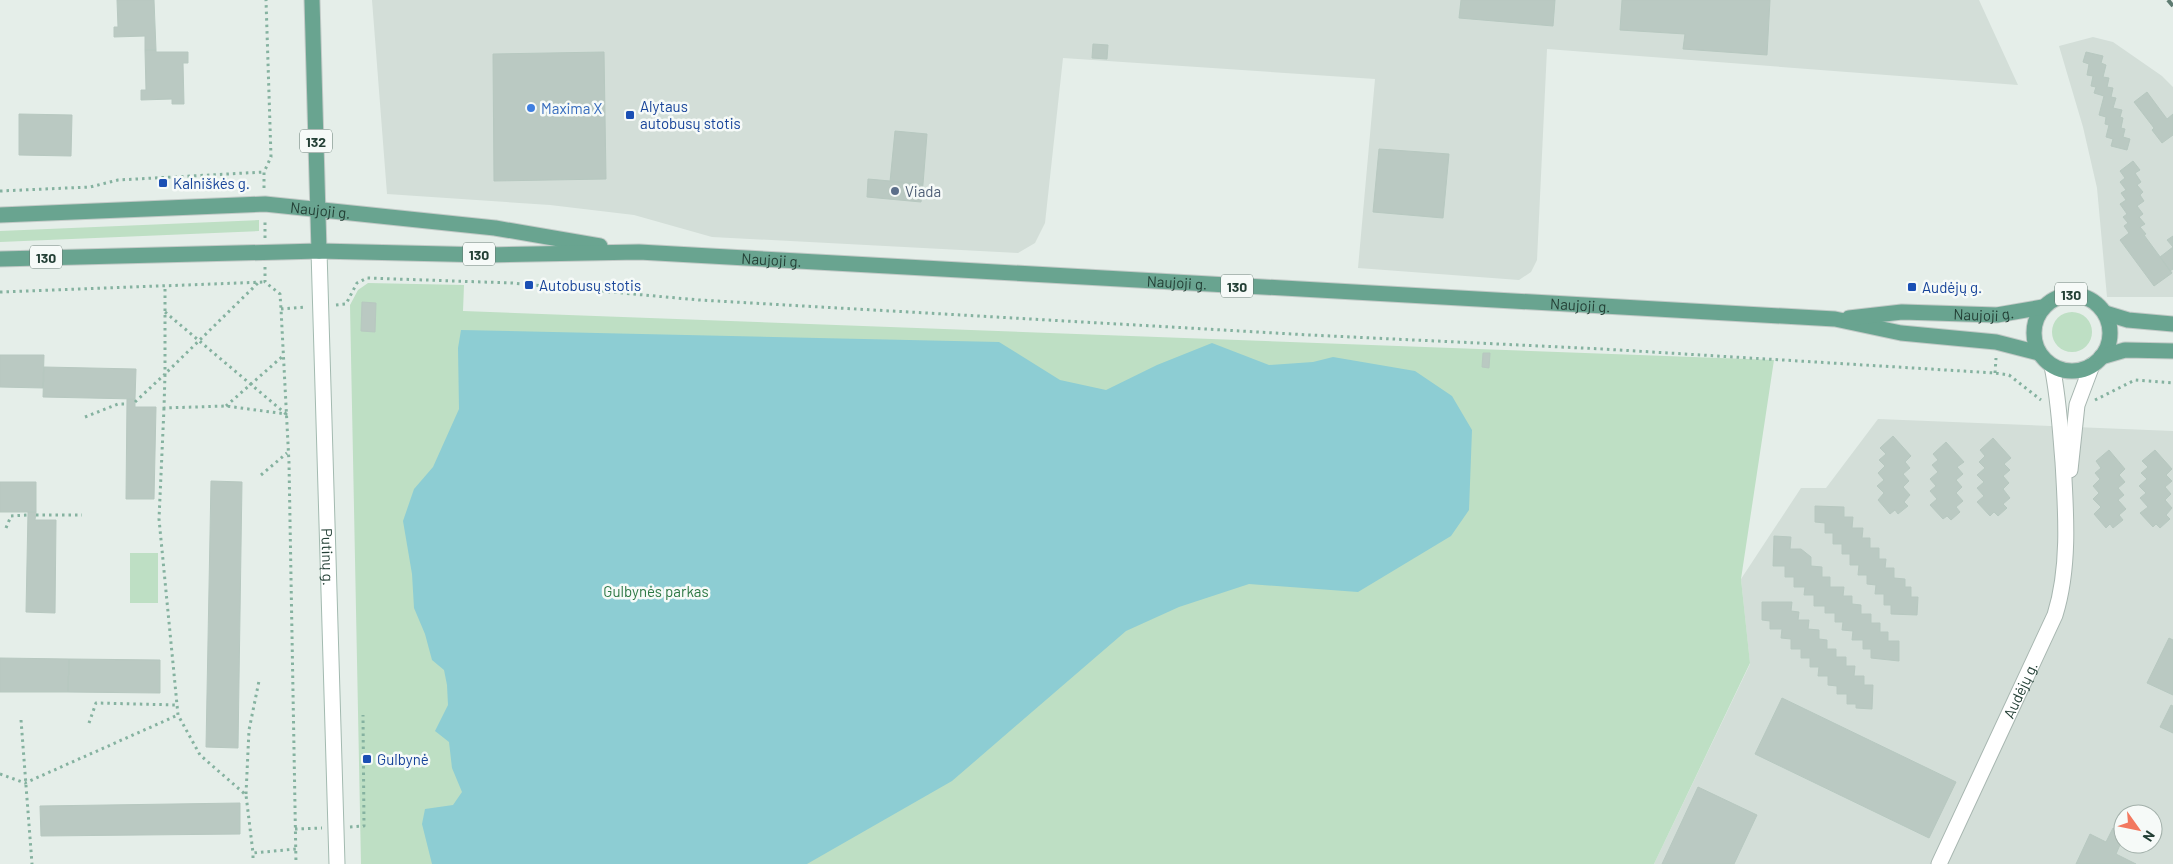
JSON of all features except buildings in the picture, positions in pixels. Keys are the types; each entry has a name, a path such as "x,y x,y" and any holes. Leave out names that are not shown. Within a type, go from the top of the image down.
{"main road":[{"name":"132","path":"312,0 319,251"},
{"name":"Naujoji g.","path":"0,215 265,204 495,228 639,252"},
{"name":"Naujoji g.","path":"0,259 265,254 319,251 488,255 639,252 1835,319 1901,333 1996,342 2039,353"},
{"name":"130","path":"2039,353 2034,342 2033,329 2036,317 2043,306 2065,294 2077,294 2098,304 2105,313 2109,324 2110,336 2107,347 2097,361"},
{"name":"Naujoji g.","path":"1835,319 1902,312 1997,315 2043,306"},
{"name":"130","path":"2105,313 2128,320 2173,324"},
{"path":"2039,353 2052,366 2072,371 2083,370 2097,361 2126,350 2173,351"}],"street":[{"name":"Putinų g.","path":"319,251 337,864"},
{"name":"Audėjų g.","path":"1939,864 2056,616 2062,595 2066,506 2078,405 2097,361"},
{"name":"Audėjų g.","path":"2052,366 2060,404 2066,506"}],"path":[{"path":"265,282 264,172 271,157 266,0"},
{"path":"0,191 90,187 118,180 264,172"},
{"path":"281,310 346,304 357,283 367,278 512,283 699,300 1310,335 1603,349 1995,373 2009,375 2022,383 2039,399 2050,404 2060,404"},
{"path":"135,402 259,282"},
{"path":"0,292 265,282 280,294 288,453 296,864"},
{"path":"166,286 164,408 159,519 178,715 200,756 246,795"},
{"path":"165,312 286,414"},
{"path":"226,406 283,355"},
{"path":"2078,405 2085,406 2135,380 2173,382"},
{"path":"84,417 118,404 127,404"},
{"path":"164,408 226,406 286,414"},
{"path":"261,475 288,453"},
{"path":"6,528 11,516 28,515"},
{"path":"36,515 82,515"},
{"path":"253,858 246,795 249,730 259,681"},
{"path":"89,723 96,703 177,705"},
{"path":"0,774 25,783 178,715"},
{"path":"21,720 32,864"},
{"path":"253,852 296,849"}],"shaded area":[{"path":"372,0 1979,0 2018,85 1547,49 1537,260 1531,272 1519,280 1358,268 1375,79 1063,58 1045,223 1035,243 1018,253 712,237 634,215 550,205 387,194"},
{"path":"2093,37 2113,42 2162,76 2173,87 2173,297 2107,297 2097,188 2083,127 2059,46"},
{"path":"1878,419 2173,431 2173,864 1654,864 1750,664 1741,579 1801,488 1826,488"}],"green space":[{"path":"259,220 259,231 0,242 0,231"},
{"name":"Gulbynės parkas","path":"368,283 464,285 463,311 1774,360 1741,579 1750,663 1654,864 361,864 350,305 358,290"},
{"path":"2068,312 2076,312 2083,315 2089,321 2092,332 2089,343 2083,349 2076,352 2068,352 2061,349 2055,343 2052,336 2052,328 2055,321 2061,315"},
{"path":"130,553 158,553 158,603 130,603"}],"water":[{"path":"461,330 999,342 1060,380 1106,390 1157,365 1212,343 1269,365 1313,362 1333,357 1415,371 1452,396 1472,430 1469,510 1451,536 1358,592 1249,584 1179,607 1126,631 952,781 807,864 432,864 422,824 425,809 453,805 462,792 452,768 449,742 435,731 448,705 447,685 444,670 432,660 425,634 414,608 412,574 403,521 414,489 433,467 459,409 458,348"}],"railway":[{"path":"2168,0 2173,6"}],"place":[{"name":"Maxima X","path":"531,108"},
{"name":"Alytaus autobusų stotis","path":"630,115"},
{"name":"Kalniškės g.","path":"163,183"},
{"name":"Viada","path":"895,191"},
{"name":"Autobusų stotis","path":"529,285"},
{"name":"Audėjų g.","path":"1912,287"},
{"name":"Gulbynė","path":"367,759"}]}
